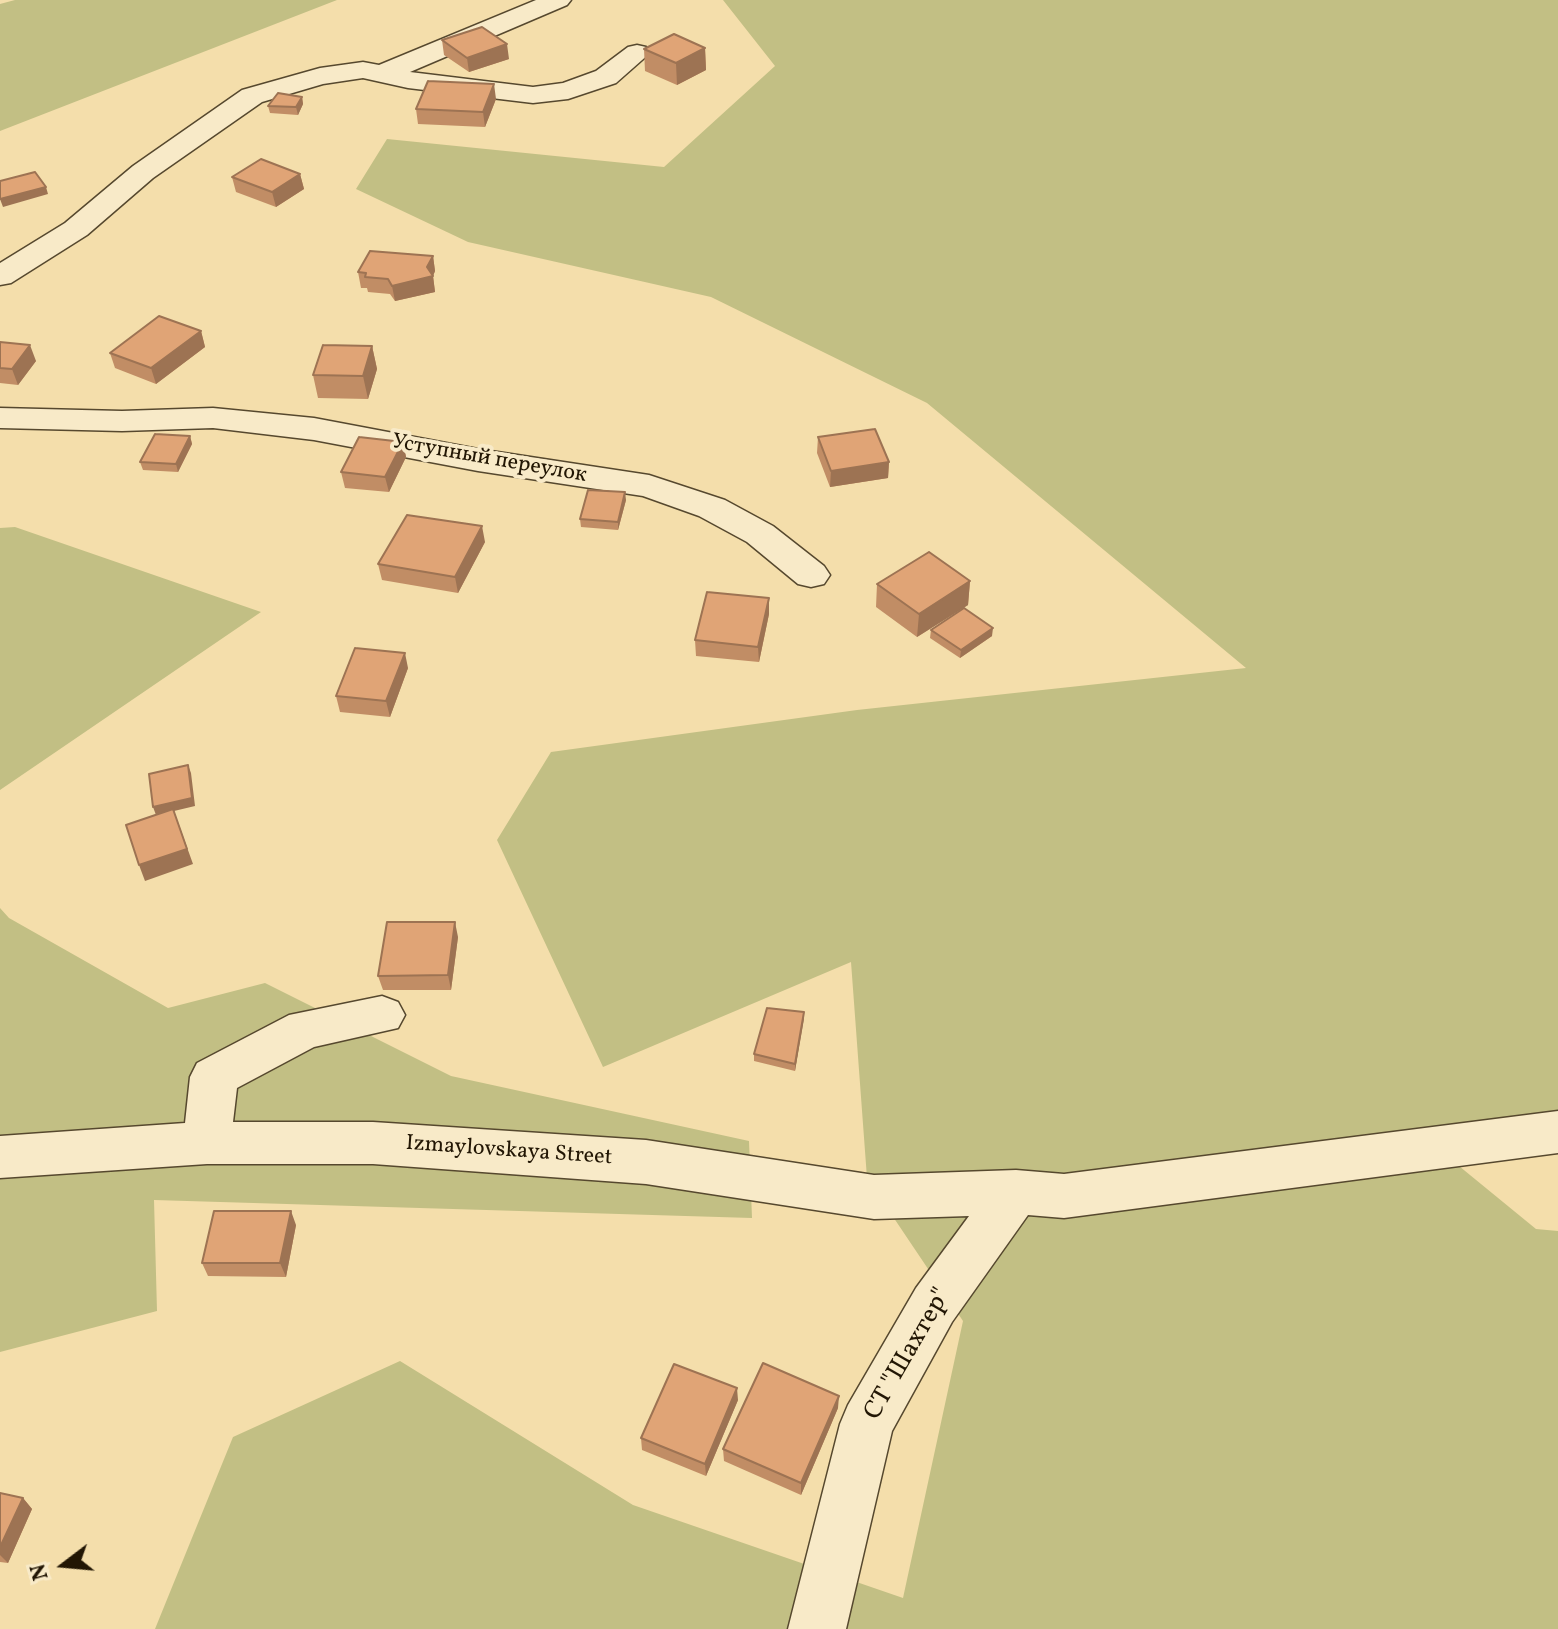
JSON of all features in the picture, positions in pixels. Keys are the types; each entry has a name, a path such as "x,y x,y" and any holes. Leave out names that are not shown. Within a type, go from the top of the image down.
{"street":[{"path":"382,74 558,0"},
{"path":"0,276 76,229 143,172 252,96 320,76 363,70 533,95 568,91 606,77 637,53"},
{"name":"Уступный переулок","path":"0,418 122,421 213,418 314,429 478,460 649,486 712,508 760,534 811,575"},
{"path":"207,1143 214,1077 305,1029 382,1015"},
{"name":"Izmaylovskaya Street","path":"0,1157 207,1143 373,1143 646,1162 874,1197 1016,1192 1064,1196 1558,1132"},
{"name":"СТ \"Шахтер\"","path":"817,1629 867,1424 934,1305 1016,1192"}],"shaded area":[{"path":"15,0 337,0 0,131 0,4"},
{"path":"723,0 1558,0 1558,1130 1437,1148 1536,1229 1558,1231 1558,1629 155,1629 233,1437 400,1361 633,1505 903,1598 963,1321 867,1178 851,962 603,1067 497,840 551,752 857,710 1246,668 927,403 711,297 468,242 356,189 387,139 664,167 775,66"},
{"path":"15,527 261,612 0,790 0,528"},
{"path":"0,908 9,918 168,1008 265,983 451,1076 749,1141 752,1218 154,1200 157,1311 0,1352"}],"building":[{"path":"482,27 507,44 467,58 442,40"},
{"path":"674,34 705,48 676,63 644,49"},
{"path":"428,81 494,84 483,112 416,109"},
{"path":"278,93 302,97 296,107 268,106"},
{"path":"261,159 300,174 272,192 232,177"},
{"path":"35,172 46,187 0,199 0,181"},
{"path":"370,251 433,256 427,267 433,276 392,286 388,279 365,277 366,273 358,272"},
{"path":"159,316 201,331 151,368 110,353"},
{"path":"0,342 30,345 12,369 0,368"},
{"path":"323,345 372,346 363,376 313,375"},
{"path":"875,429 889,462 831,471 818,437"},
{"path":"155,434 190,436 176,464 140,462"},
{"path":"359,437 403,442 385,477 341,472"},
{"path":"588,490 625,492 618,522 580,519"},
{"path":"407,515 482,526 455,577 378,564"},
{"path":"929,552 970,581 919,614 877,584"},
{"path":"707,592 769,598 758,647 695,640"},
{"path":"964,608 993,628 961,650 931,630"},
{"path":"355,648 405,653 386,701 336,696"},
{"path":"188,765 192,798 153,807 149,774"},
{"path":"173,809 187,849 139,865 126,825"},
{"path":"387,922 455,922 448,975 378,976"},
{"path":"767,1008 804,1012 795,1064 754,1054"},
{"path":"214,1211 291,1211 280,1263 202,1263"},
{"path":"763,1363 839,1396 801,1483 723,1449"},
{"path":"674,1364 737,1388 705,1464 641,1438"},
{"path":"0,1493 23,1498 0,1547"}]}
